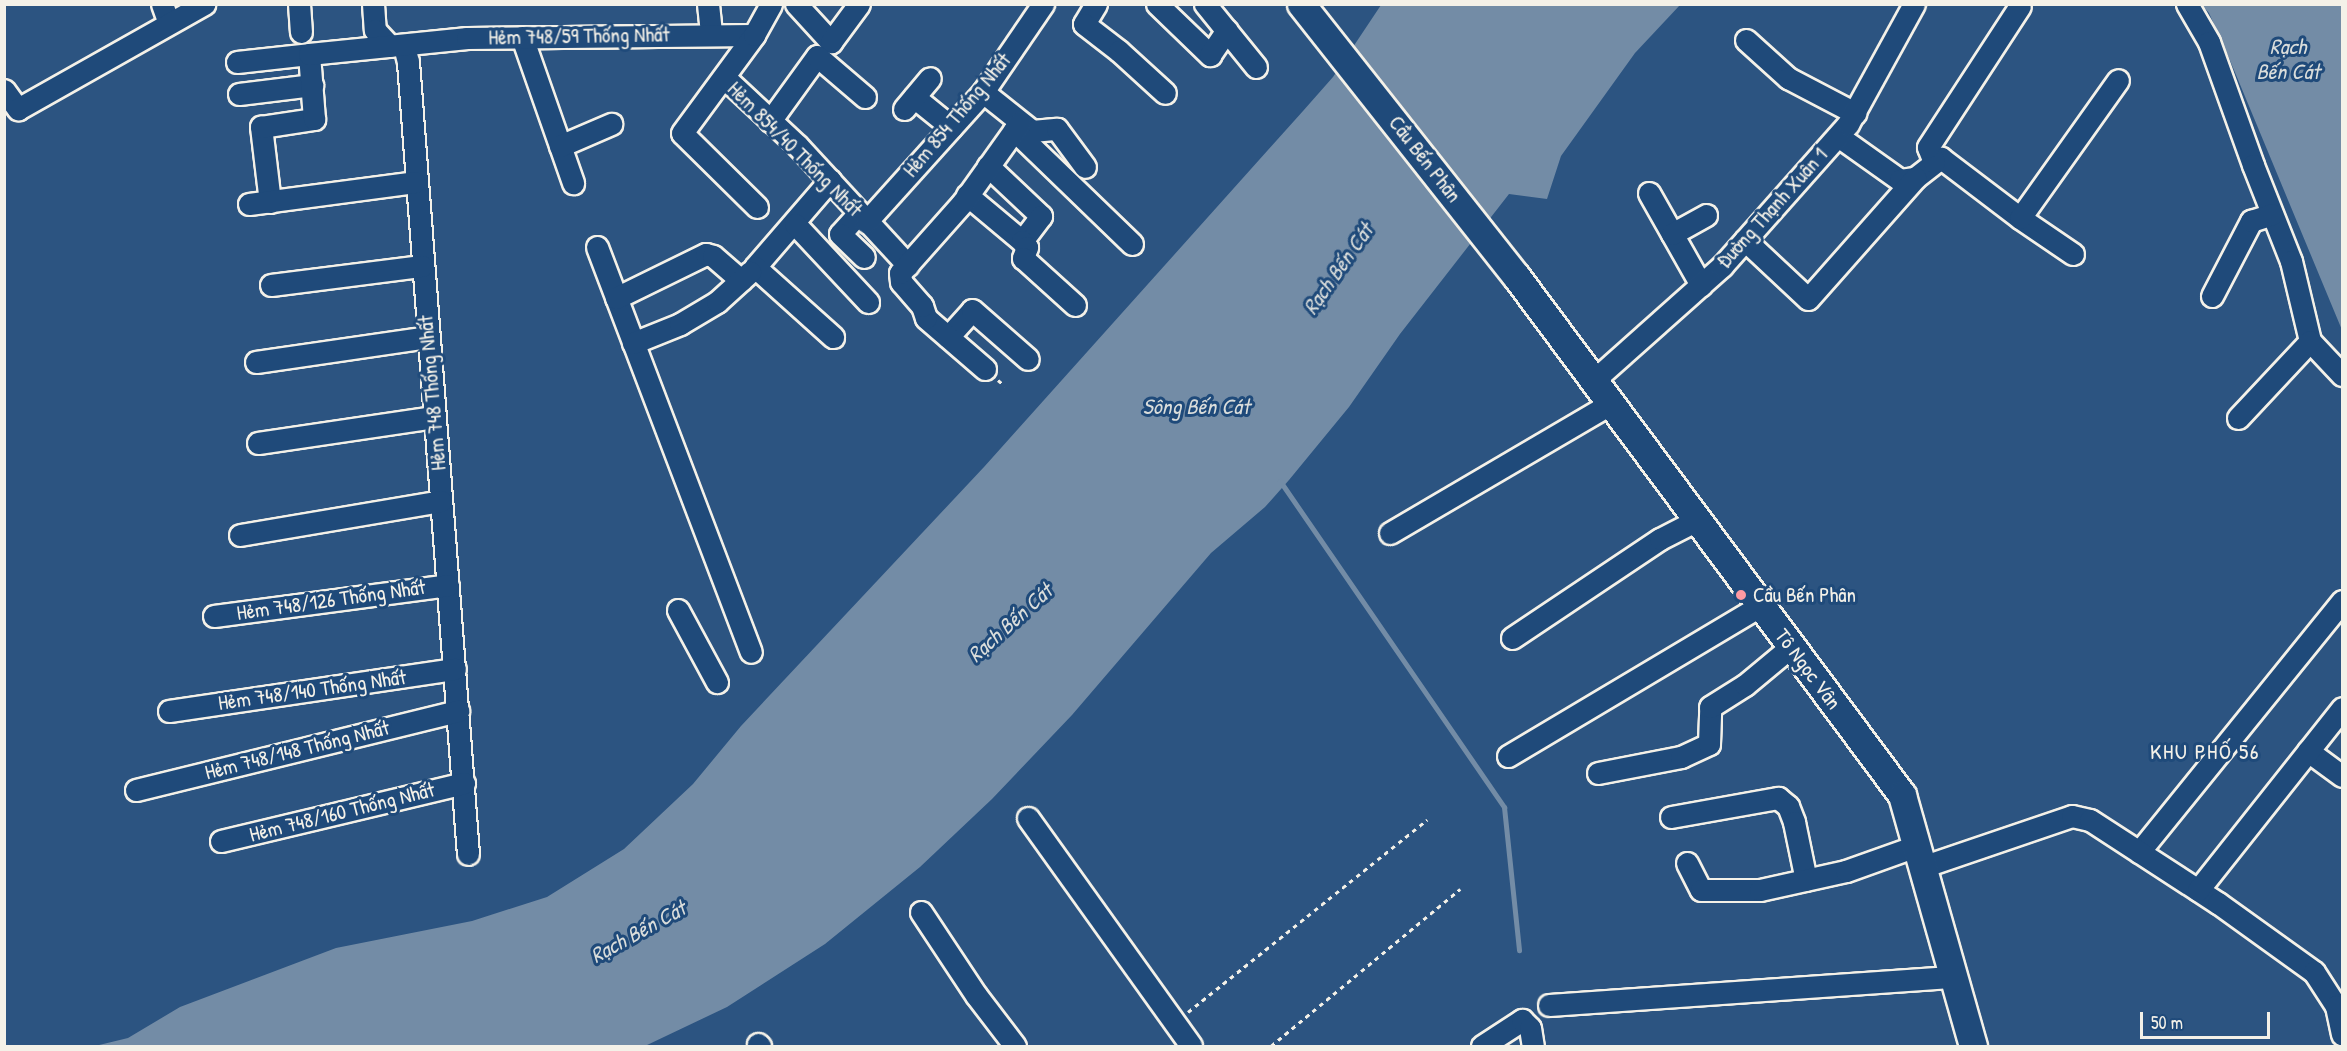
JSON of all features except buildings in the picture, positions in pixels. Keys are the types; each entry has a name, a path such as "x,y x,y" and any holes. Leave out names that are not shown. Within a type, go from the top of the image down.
{"main road":[{"name":"Cầu Bến Phân","path":"1301,4 1516,276"},
{"name":"Tô Ngọc Vân","path":"1516,276 1902,795 1973,1047"}],"street":[{"path":"4,90 11,112 166,14 204,4"},
{"path":"299,4 301,32"},
{"name":"Hẻm 748 Thống Nhất","path":"373,4 375,30 397,46 408,62 415,182 465,791 468,854"},
{"path":"708,4 711,35"},
{"path":"757,207 682,133 754,35 771,4"},
{"path":"796,4 831,42 860,4"},
{"name":"Hẻm 854 Thống Nhất","path":"864,257 840,234 862,217 951,127 982,92 1043,4"},
{"path":"1096,4 1084,24 1119,51 1164,93"},
{"path":"1158,4 1210,56 1227,30"},
{"path":"1205,4 1257,67"},
{"name":"Đường Thạnh Xuân 1","path":"1593,381 1701,285 1745,240 1838,136 1854,113 1914,4"},
{"path":"2187,4 2209,42 2291,261 2310,341 2343,375"},
{"path":"1934,162 1928,147 2020,6"},
{"name":"Hẻm 748/59 Thống Nhất","path":"237,62 467,38 754,35"},
{"path":"522,37 573,183"},
{"path":"1746,40 1788,78 1854,113"},
{"path":"270,202 261,127 314,119 309,54"},
{"path":"770,121 817,56 866,97"},
{"name":"Hẻm 854/40 Thống Nhất","path":"723,77 830,180 908,265"},
{"path":"930,78 909,103 951,127"},
{"path":"2020,218 2118,80"},
{"path":"239,94 312,85"},
{"path":"982,92 1132,244"},
{"path":"560,146 611,124"},
{"path":"985,369 926,318 922,306 901,282 900,273 968,195 1017,126"},
{"path":"1017,126 1032,131 1057,129 1085,167"},
{"path":"1838,136 1900,180 1915,177"},
{"path":"1745,240 1808,299 1915,177 1941,158 2020,218 2073,254"},
{"path":"988,166 1041,216 1022,241"},
{"path":"633,343 680,324 717,302 748,274 795,224 830,180"},
{"path":"249,204 415,182"},
{"path":"1649,193 1701,285"},
{"path":"968,195 1022,241 1027,247 1023,258 1075,305"},
{"path":"1672,234 1706,214"},
{"path":"2212,296 2251,221 2272,214"},
{"path":"795,224 868,302"},
{"path":"597,248 751,652"},
{"path":"616,298 706,254 748,274 833,337"},
{"path":"271,285 422,266"},
{"path":"948,337 972,310 1028,359"},
{"path":"256,362 428,337"},
{"path":"2238,418 2310,341"},
{"path":"1390,533 1610,404"},
{"path":"258,443 434,417"},
{"path":"240,535 441,501"},
{"path":"1512,638 1660,539 1697,520"},
{"name":"Hẻm 748/126 Thống Nhất","path":"214,616 448,585"},
{"path":"2139,852 2343,602"},
{"path":"1508,756 1761,605"},
{"path":"678,610 717,682"},
{"path":"1598,773 1681,757 1709,744 1710,707 1745,685 1792,646"},
{"name":"Hẻm 748/140 Thống Nhất","path":"168,711 455,669"},
{"path":"2198,890 2343,708"},
{"name":"Hẻm 748/148 Thống Nhất","path":"136,790 328,741 458,711"},
{"path":"2308,751 2343,776"},
{"name":"Hẻm 748/160 Thống Nhất","path":"221,842 465,791"},
{"path":"1671,817 1779,798 1788,806 1794,822 1806,880"},
{"path":"1687,863 1701,890 1760,890 1919,856 2072,816 2090,820 2198,890 2313,972 2339,1005 2343,1034"},
{"path":"1028,818 1191,1047"},
{"path":"921,912 976,995 1015,1047"},
{"path":"1549,1005 1954,977"},
{"path":"1482,1047 1522,1020 1530,1028 1533,1047"}],"path":[{"path":"1174,1023 1427,820"},
{"path":"1271,1047 1460,889"}],"water":[{"name":"Sông Bến Cát","path":"1381,5 1680,5 1635,53 1561,156 1547,199 1509,194 1400,334 1349,407 1265,507 1211,553 1072,715 992,799 920,867 825,944 727,1007 645,1046 95,1046 128,1038 180,1007 336,948 472,921 547,897 624,849 693,784 741,726 984,467 1333,77"},
{"name":"Rạch Bến Cát","path":"2202,5 2342,5 2342,330 2229,58 2209,13"}],"waterway":[{"path":"1280,481 1504,807 1519,950"}],"place":[{"name":"Cầu Bến Phân","path":"1741,595"}],"district":[{"name":"KHU PHỐ 56","path":"2205,752"}]}
